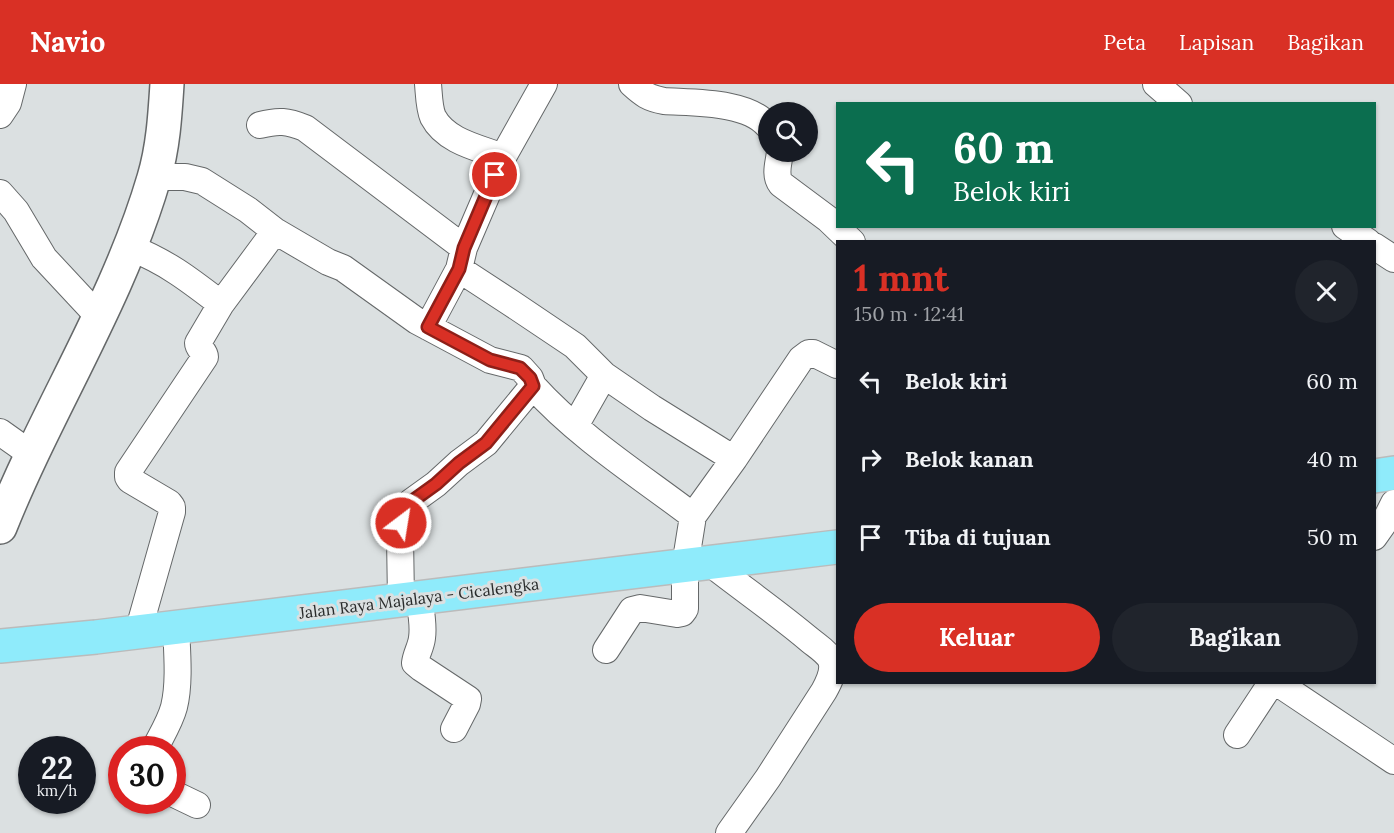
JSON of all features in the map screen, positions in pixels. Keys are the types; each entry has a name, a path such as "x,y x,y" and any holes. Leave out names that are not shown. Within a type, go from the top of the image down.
{"main road":[{"path":"1376,476 1394,473"},
{"name":"Jalan Raya Majalaya - Cicalengka","path":"10,645 138,632 836,547"}],"street":[{"path":"0,115 8,104 13,84"},
{"path":"428,84 433,117 445,132 503,157"},
{"path":"428,327 461,258 503,157 544,84"},
{"path":"1156,84 1177,102"},
{"path":"0,527 31,454 66,387 131,248 154,177 163,133 162,87"},
{"path":"643,88 664,102 726,105 758,118"},
{"path":"260,125 275,121 289,121 305,128 461,258 511,303 575,346 604,375 734,459"},
{"path":"779,162 778,180 782,184 832,212"},
{"path":"154,177 185,177 202,181 248,210 275,231 328,262 343,268 417,321 490,360 520,368 554,409 693,516"},
{"path":"0,193 16,211 44,258 99,317"},
{"path":"1348,228 1363,240"},
{"path":"138,632 172,507 130,480 128,472 205,357 198,344 221,304 275,231"},
{"path":"131,248 174,269 221,304"},
{"path":"606,650 632,610 640,608 677,614 684,612 697,565 693,516 801,359 813,353 836,364"},
{"path":"575,426 604,375"},
{"path":"454,729 468,699 415,663 423,630 410,599 400,537 403,516 411,502 486,443 533,386"},
{"path":"0,432 31,454"},
{"path":"1376,534 1394,503"},
{"path":"697,565 800,632 828,655 832,670 824,691 768,778 729,833"},
{"path":"162,736 174,708 177,692 176,627"},
{"path":"1237,735 1273,684"},
{"path":"1277,684 1394,760"},
{"path":"186,800 197,805"}],"route":[{"path":"401,523 411,502 486,443 533,386 526,372 520,368 490,360 428,327 459,269 464,248 495,175"}]}
